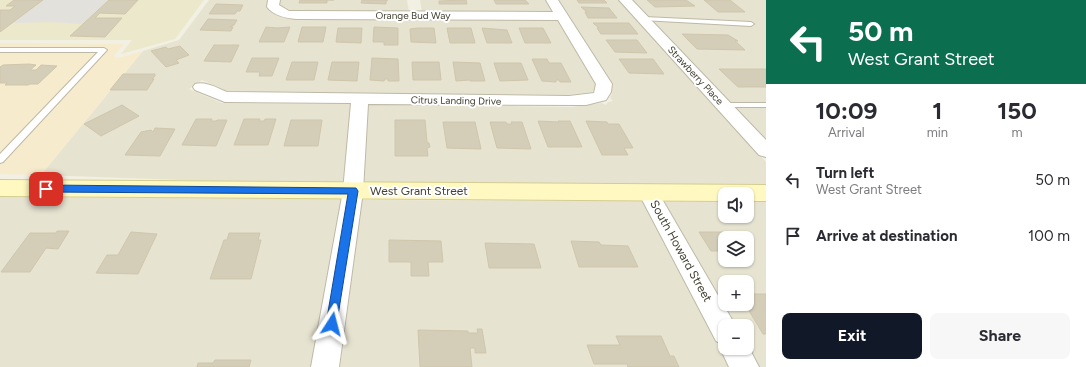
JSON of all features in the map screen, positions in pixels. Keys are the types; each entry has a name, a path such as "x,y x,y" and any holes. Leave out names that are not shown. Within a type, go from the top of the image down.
{"street":[{"name":"Orange Bud Way","path":"274,0 273,7 277,10 296,15 562,16"},
{"path":"414,0 416,15"},
{"name":"Citrus Landing Drive","path":"201,87 225,98 569,101 600,97 603,92 604,84 552,0"},
{"name":"Strawberry Place","path":"625,0 766,151"},
{"path":"325,367 353,191 360,99"},
{"name":"West Grant Street","path":"0,188 766,193"},
{"name":"South Howard Street","path":"648,192 718,319"},
{"path":"738,355 744,367"}],"lane":[{"path":"644,19 751,24"},
{"path":"0,50 104,50 0,160"},
{"path":"724,105 766,105"}],"shaded area":[{"path":"0,0 204,0 175,39 121,54 132,40 0,40"},
{"path":"44,0 109,0 82,24 51,22 13,23"},
{"path":"209,0 268,0 267,8 273,13 283,17 295,18 558,19 595,83 595,89 592,92 566,95 229,92 202,80 189,89 222,103 351,104 343,182 210,181 41,175 143,51 179,40"},
{"path":"280,0 407,0 409,12 298,12 279,6"},
{"path":"420,0 546,0 554,13 422,12"},
{"path":"559,0 619,0 641,22 766,162 766,185 364,182 368,104 571,107 602,103 606,105 608,102 613,101 610,98 612,94 612,84"},
{"path":"631,0 766,0 766,141 654,22"},
{"path":"0,43 124,44 114,55 118,58 143,51 41,175 0,174"},
{"path":"0,197 341,199 311,367 0,367"},
{"path":"362,200 643,201 718,344 718,355 724,355 730,367 340,367"},
{"path":"664,201 718,202 718,223 754,223 754,202 766,202 766,367 760,367 753,355 754,319 732,319 727,311 754,311 754,275 718,275 718,295"}],"building":[{"path":"14,0 43,0 0,32 0,10 10,10 15,6 6,6"},
{"path":"109,0 138,0 125,14 100,13 95,18 122,18 105,37 70,36"},
{"path":"300,0 327,0 327,3 299,3"},
{"path":"362,0 388,0 386,1 386,4 361,3"},
{"path":"466,0 467,4 439,4 439,1"},
{"path":"494,0 525,0 529,4 496,4"},
{"path":"577,0 604,0 607,3 579,3"},
{"path":"647,0 686,0 695,6 655,7"},
{"path":"704,0 730,0 745,12 718,12"},
{"path":"216,4 243,5 240,11 237,11 235,14 209,14"},
{"path":"581,7 609,8 617,18 588,18 585,12 587,12"},
{"path":"208,19 237,20 234,25 230,27 233,27 231,31 200,30"},
{"path":"593,23 629,23 638,34 601,34 597,28 599,28"},
{"path":"266,27 290,27 284,42 259,42"},
{"path":"302,27 326,27 323,42 298,42"},
{"path":"374,27 398,28 398,45 384,45 384,42 373,42"},
{"path":"338,28 362,28 361,43 336,42"},
{"path":"434,28 436,43 411,42 410,29"},
{"path":"447,28 471,28 475,43 450,43"},
{"path":"482,28 507,30 512,43 487,43"},
{"path":"519,28 543,28 551,43 525,43"},
{"path":"682,34 728,35 738,41 735,41 745,50 697,49"},
{"path":"606,40 637,40 647,53 615,52"},
{"path":"214,45 239,45 231,62 204,61"},
{"path":"180,46 189,55 176,60 179,63 166,67 151,51 166,47 168,49"},
{"path":"252,58 279,58 272,76 259,76 260,72 246,72"},
{"path":"372,58 398,59 399,81 388,81 388,79 385,79 384,81 370,80"},
{"path":"532,59 547,59 549,63 561,63 571,82 560,82 559,80 556,80 556,82 542,81"},
{"path":"619,59 653,59 664,74 629,73"},
{"path":"292,62 318,62 314,80 286,80"},
{"path":"332,62 359,62 357,81 328,80"},
{"path":"412,62 439,62 441,80 413,80"},
{"path":"453,62 480,63 485,81 456,81"},
{"path":"494,63 521,63 528,80 500,81"},
{"path":"3,65 36,65 30,70 36,70 41,65 57,66 38,84 5,85 7,83 0,83 0,67"},
{"path":"719,69 766,69 766,87 738,87"},
{"path":"123,74 155,74 155,76 147,90 110,90"},
{"path":"122,105 139,116 101,136 84,124"},
{"path":"196,119 212,119 211,121 227,120 216,146 182,145"},
{"path":"244,119 260,119 259,121 264,121 265,119 276,119 268,145 234,145"},
{"path":"291,120 322,120 318,146 284,146"},
{"path":"395,120 425,120 427,142 429,143 430,147 427,148 428,156 395,156"},
{"path":"538,121 570,121 582,147 548,147"},
{"path":"586,121 619,124 633,148 624,148 628,155 602,155"},
{"path":"443,122 475,122 481,149 447,148"},
{"path":"490,122 506,122 507,124 512,124 511,122 522,122 531,149 497,148"},
{"path":"155,128 175,129 160,156 125,155 141,132 151,130 153,132"},
{"path":"57,231 69,231 58,249 46,248 30,272 1,272 30,233 56,233"},
{"path":"131,232 157,234 138,274 96,273 107,255 118,255"},
{"path":"699,232 718,232 718,251 711,251"},
{"path":"229,233 260,233 258,240 261,240 251,279 210,279 224,240 227,240"},
{"path":"389,240 441,241 443,262 428,262 429,276 411,276 411,262 389,262"},
{"path":"571,241 599,242 601,245 628,246 638,267 579,267"},
{"path":"485,243 534,244 541,268 489,268"},
{"path":"754,294 766,294 766,334 763,334 749,311 754,311"},
{"path":"477,329 482,329 486,353 475,353 475,348 470,348 472,367 420,367 418,330 468,331 468,333 478,333"},
{"path":"616,336 661,336 670,356 674,356 679,367 628,367 627,364 594,364 587,345 620,345"},
{"path":"215,360 251,360 249,367 197,367 198,363 213,363"}],"route":[{"path":"46,189 353,191 332,324"}]}
